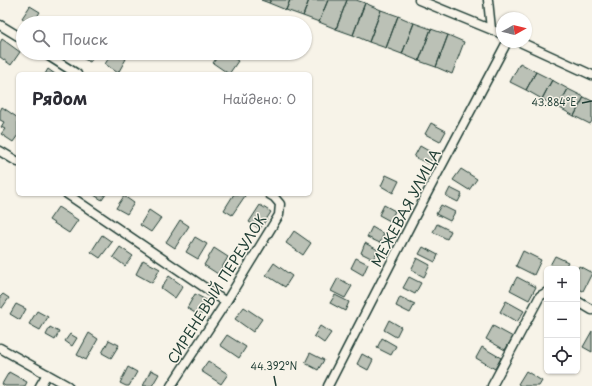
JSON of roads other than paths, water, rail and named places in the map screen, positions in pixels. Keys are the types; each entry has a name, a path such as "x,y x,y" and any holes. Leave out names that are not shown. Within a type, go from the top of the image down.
{"street":[{"path":"419,0 496,31"},
{"path":"488,0 491,29"},
{"path":"0,25 16,35"},
{"name":"МЕЖЕВАЯ УЛИЦА","path":"328,386 414,218 504,48"},
{"path":"532,48 592,75"},
{"path":"55,60 74,72"},
{"path":"0,151 16,161"},
{"path":"70,196 226,302"},
{"name":"СИРЕНЕВЫЙ ПЕРЕУЛОК","path":"171,386 226,302 279,215 280,204 272,196"},
{"path":"492,386 540,296 544,294"},
{"path":"579,302 592,310"},
{"path":"0,348 68,386"},
{"path":"40,386 47,374"}]}
